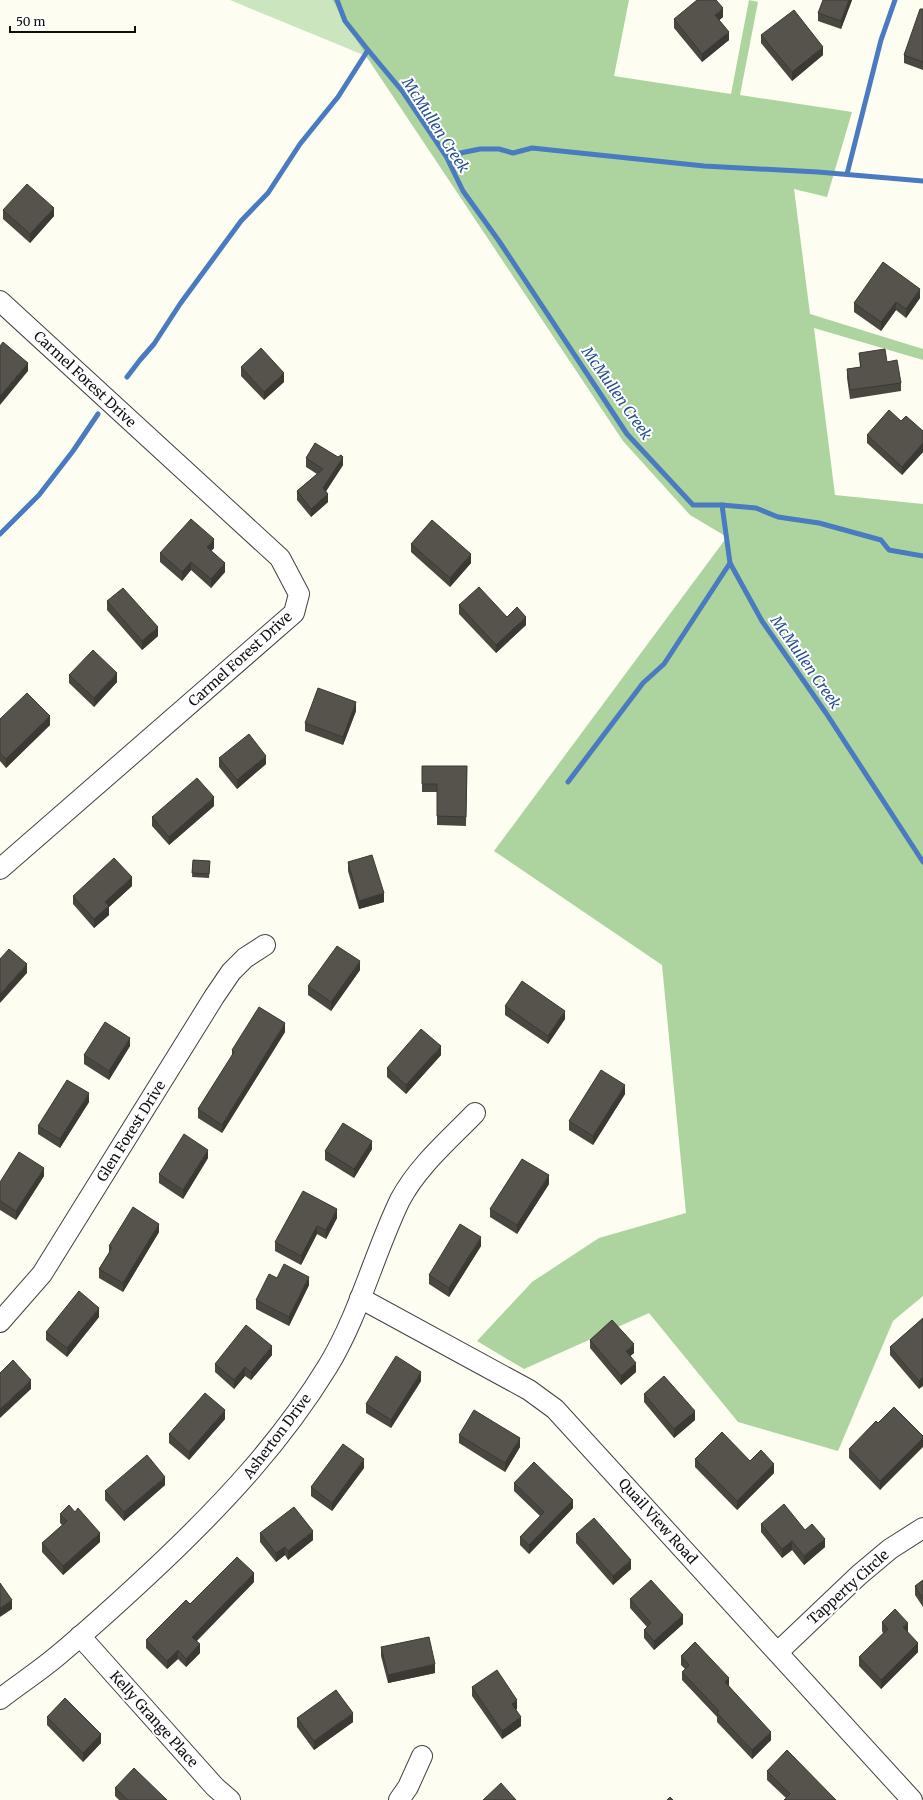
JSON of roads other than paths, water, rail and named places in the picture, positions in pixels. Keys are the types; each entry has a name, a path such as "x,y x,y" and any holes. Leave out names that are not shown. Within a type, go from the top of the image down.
{"street":[{"name":"Carmel Forest Drive","path":"0,301 280,558 299,594 294,612 0,869"},
{"name":"Glen Forest Drive","path":"0,1322 42,1274 231,972 244,958 265,945"},
{"name":"Asherton Drive","path":"0,1698 56,1657 80,1636 205,1521 246,1478 282,1432 328,1365 360,1298 401,1200 427,1162 475,1113"},
{"name":"Quail View Road","path":"360,1298 529,1390 555,1409 912,1800"},
{"name":"Tapperty Circle","path":"778,1652 859,1575 890,1549 923,1528"},
{"name":"Kelly Grange Place","path":"80,1636 215,1787 230,1800"},
{"path":"399,1800 408,1787 422,1756"}],"waterway":[{"name":"McMullen Creek","path":"337,0 345,21 403,92 446,156 463,191 499,241 627,434 693,505 722,505 756,508 778,517 819,523 881,540 889,550 923,556"},
{"path":"847,174 881,40 895,0"},
{"path":"127,377 154,344 180,304 241,221 268,193 300,144 338,97 368,50"},
{"path":"446,156 480,149 499,149 513,153 532,148 704,166 818,172 923,181"},
{"path":"0,534 39,495 73,451 98,414"},
{"name":"McMullen Creek","path":"722,505 730,563 762,621 826,713 923,862"},
{"path":"568,782 643,683 664,664 730,563"}]}
